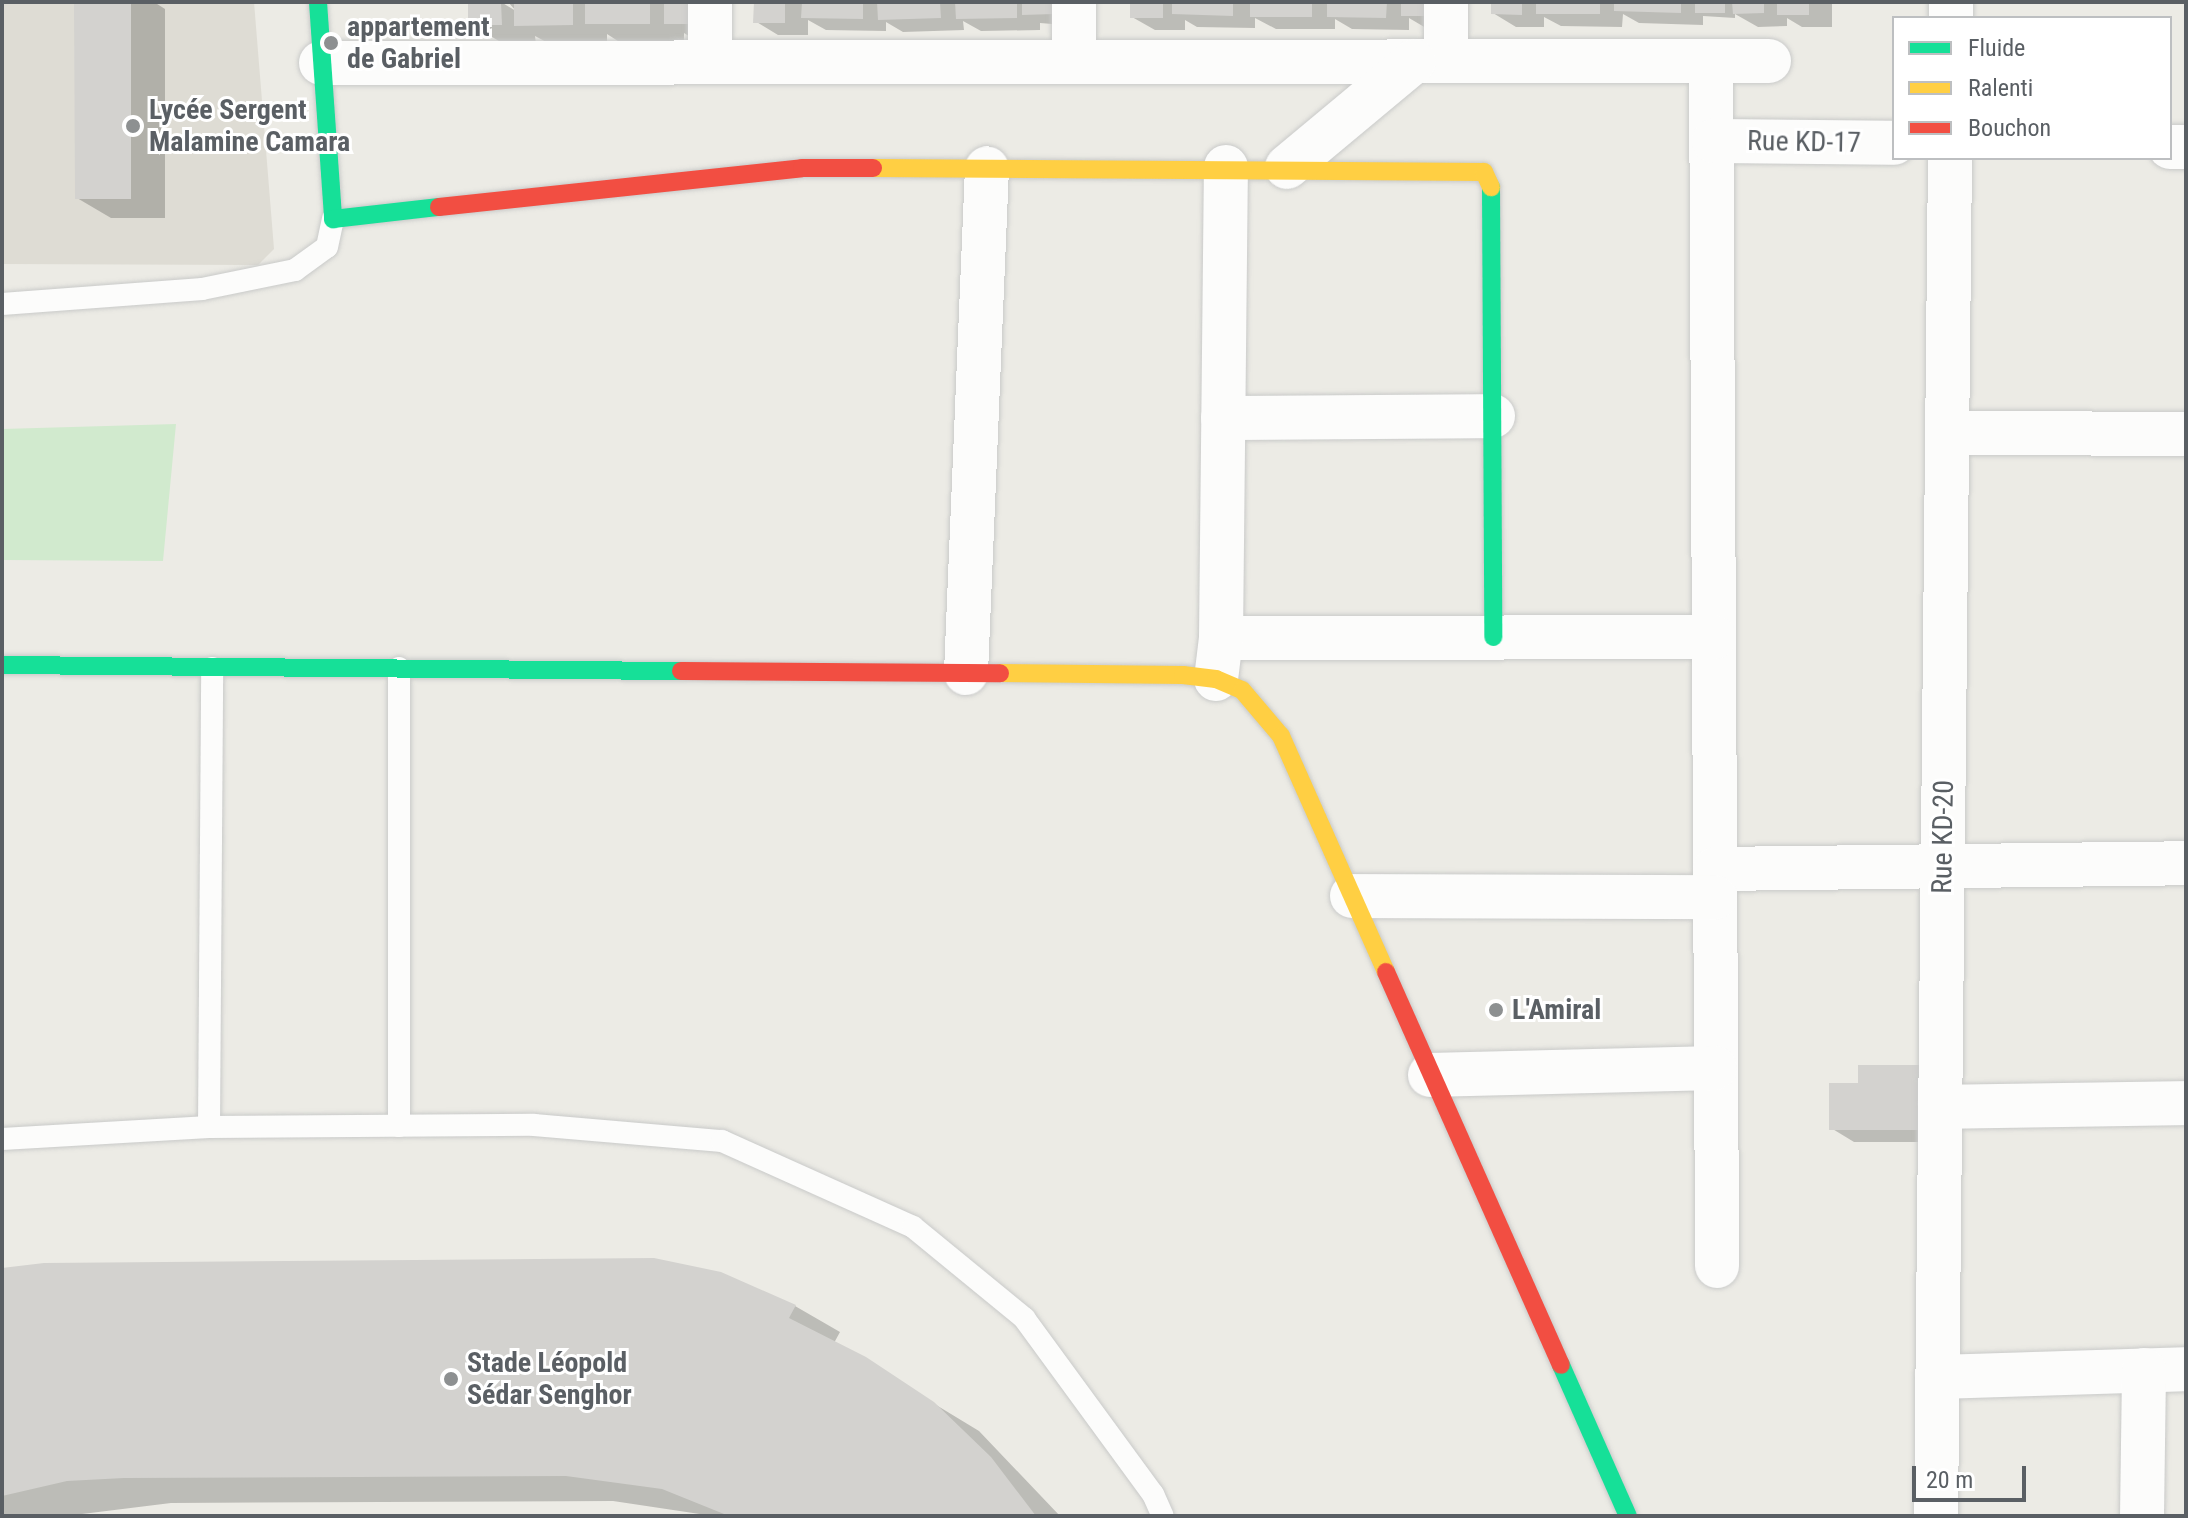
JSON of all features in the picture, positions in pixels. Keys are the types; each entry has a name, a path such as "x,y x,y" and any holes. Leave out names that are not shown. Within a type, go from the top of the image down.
{"street":[{"path":"318,2 333,219 802,168 1287,167 1484,172 1491,181 1493,637"},
{"path":"710,2 710,62"},
{"path":"1074,2 1074,62"},
{"path":"1287,167 1430,61 1446,2"},
{"path":"1711,61 1714,141 1717,1266"},
{"path":"321,63 1769,61"},
{"name":"Rue KD-17","path":"1714,141 1892,143"},
{"name":"Rue KD-20","path":"1936,1516 1950,160"},
{"path":"1226,167 1218,658 1281,736 1628,1516"},
{"path":"966,673 987,168"},
{"path":"1223,418 1493,416"},
{"path":"1947,433 2186,434"},
{"path":"2,665 966,673 1493,637 1714,637"},
{"path":"1352,896 1715,883 1942,866 2186,863"},
{"path":"1430,1075 1715,1068"},
{"path":"1940,1107 2186,1103"},
{"path":"1937,1377 2165,1369 2142,1516"}],"lane":[{"path":"2,304 202,289 295,270 327,247 333,219"},
{"path":"209,1127 212,668"},
{"path":"399,668 399,1126"},
{"path":"2,1139 209,1127 534,1125 722,1141 913,1227 1034,1327 1153,1494 1163,1516"}],"shaded area":[{"name":"Lycée Sergent Malamine Camara","path":"2,2 254,2 274,249 258,265 2,264"}],"green space":[{"path":"176,424 163,561 2,560 2,429"}],"building":[{"path":"74,2 131,2 131,199 75,199"},
{"path":"468,2 501,2 502,25 468,25"},
{"path":"514,2 573,2 573,25 514,26"},
{"path":"585,2 650,2 650,24 585,24"},
{"path":"664,2 694,2 694,24 664,24"},
{"path":"754,2 785,2 785,23 753,23"},
{"path":"802,2 863,2 863,19 801,18"},
{"path":"877,2 940,2 941,18 878,20"},
{"path":"955,2 1017,2 1017,18 956,19"},
{"path":"1022,2 1054,2 1054,14 1022,15"},
{"path":"1130,2 1163,2 1163,18 1130,18"},
{"path":"1172,2 1233,2 1233,16 1172,14"},
{"path":"1250,2 1312,2 1312,17 1250,17"},
{"path":"1327,2 1387,2 1386,18 1327,17"},
{"path":"1401,2 1432,2 1432,16 1401,16"},
{"path":"1491,2 1522,2 1522,15 1491,14"},
{"path":"1536,2 1600,2 1600,14 1536,14"},
{"path":"1614,2 1681,2 1681,13 1614,11"},
{"path":"1695,2 1725,2 1725,13 1695,13"},
{"path":"1732,2 1764,2 1764,13 1733,14"},
{"path":"1777,2 1809,2 1809,15 1777,15"},
{"path":"1858,1065 1925,1065 1925,1130 1829,1130 1829,1083 1858,1083"},
{"name":"Stade Léopold Sédar Senghor","path":"654,1258 721,1272 796,1305 789,1318 866,1357 934,1402 991,1457 1036,1516 729,1516 662,1489 566,1476 124,1478 67,1481 2,1496 2,1268 44,1263"}],"traffic: fast":[{"path":"318,2 333,219 439,207"},
{"path":"1491,187 1493,637"},
{"path":"2,665 681,671"},
{"path":"1561,1365 1628,1516"}],"traffic: slow":[{"path":"873,168 1484,172 1491,187"},
{"path":"1000,673 1183,675 1216,679 1242,690 1281,736 1386,972"}],"traffic: jam":[{"path":"439,207 802,168 873,168"},
{"path":"681,671 1000,673"},
{"path":"1386,972 1561,1365"}],"place":[{"name":"appartement de Gabriel","path":"331,43"},
{"name":"Lycée Sergent Malamine Camara","path":"133,126"},
{"name":"L'Amiral","path":"1496,1010"},
{"name":"Stade Léopold Sédar Senghor","path":"451,1379"}]}
